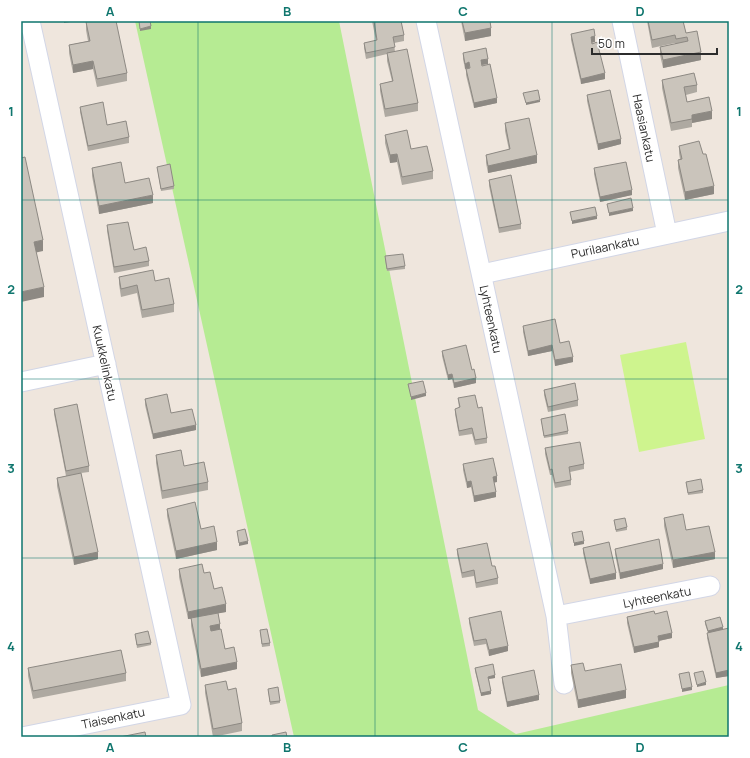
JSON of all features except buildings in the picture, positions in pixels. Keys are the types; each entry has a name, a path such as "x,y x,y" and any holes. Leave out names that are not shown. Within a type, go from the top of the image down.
{"street":[{"path":"21,23 30,21"},
{"name":"Kuukkelinkatu","path":"30,21 181,704"},
{"name":"Lyhteenkatu","path":"426,21 556,616 564,684"},
{"name":"Haasiankatu","path":"622,21 667,234"},
{"name":"Purilaankatu","path":"482,274 729,221"},
{"path":"21,382 106,364"},
{"name":"Lyhteenkatu","path":"556,616 710,586"},
{"name":"Tiaisenkatu","path":"22,737 181,704"}],"green space":[{"path":"135,21 339,21 478,710 516,734 729,685 729,737 294,737"},
{"path":"686,342 705,439 639,452 620,355"}]}
